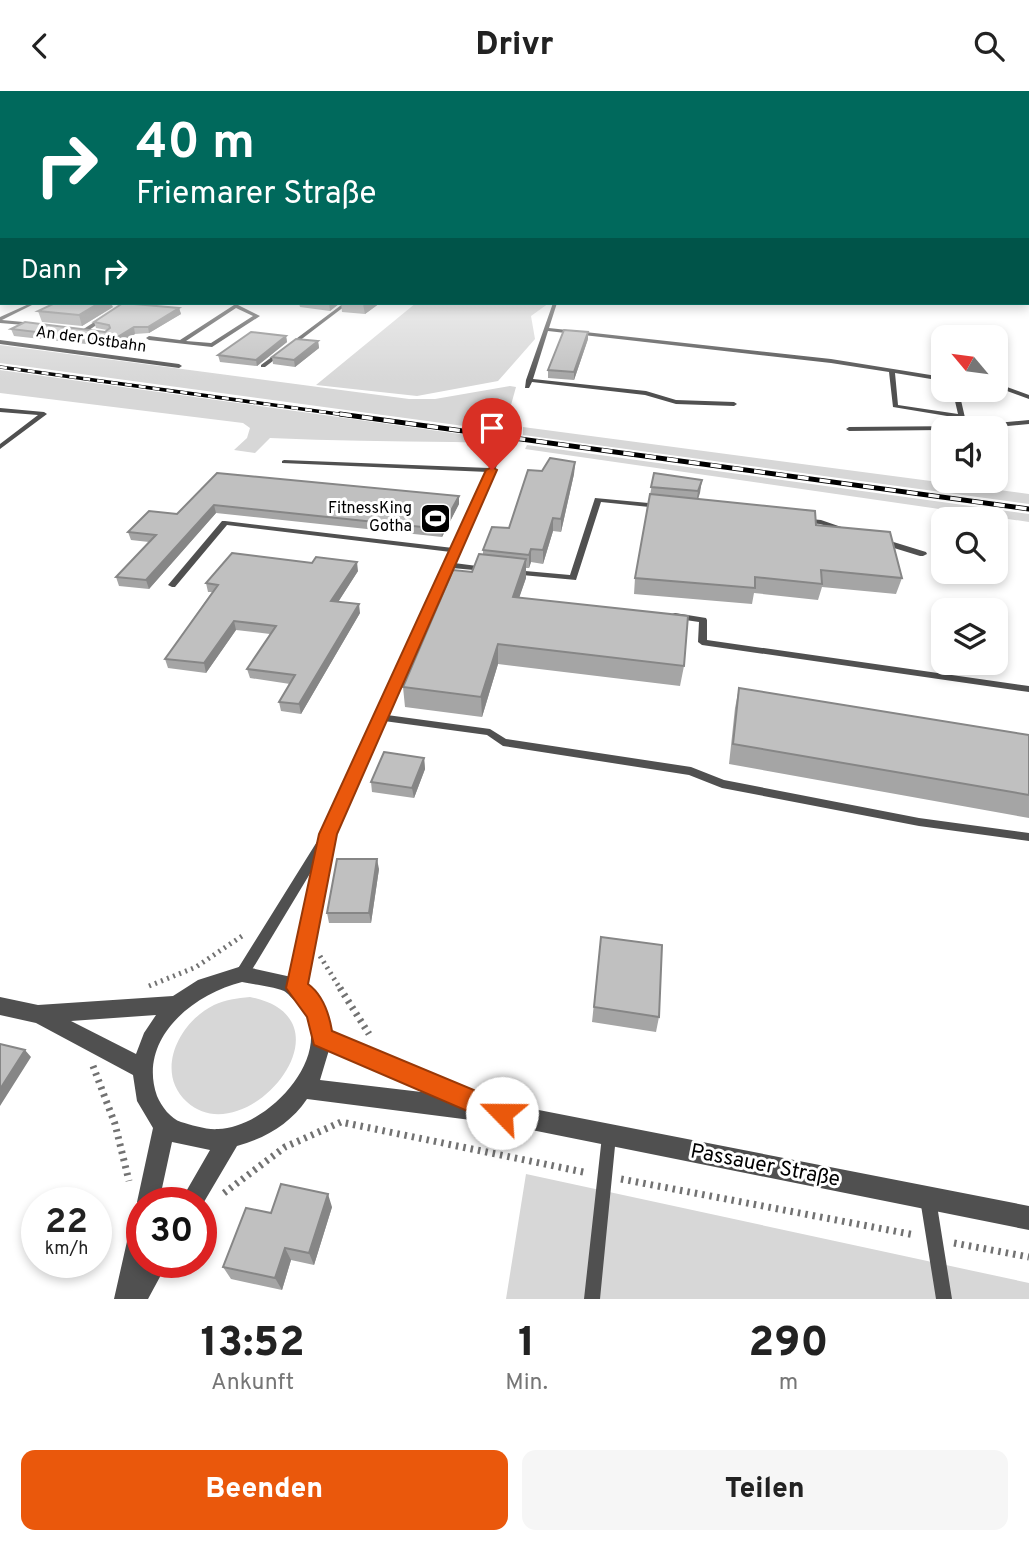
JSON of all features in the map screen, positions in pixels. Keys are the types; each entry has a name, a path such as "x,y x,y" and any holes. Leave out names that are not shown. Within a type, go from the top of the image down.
{"street":[{"path":"242,974 268,975 297,988 307,995 318,1014 322,1037 318,1062 305,1088 285,1111 259,1129 229,1139 200,1140 173,1131 154,1114 144,1090 143,1069 152,1037 169,1013 190,994 216,980 242,974"},
{"path":"0,1006 38,1014 179,1004"},
{"path":"38,1014 143,1069"},
{"name":"Passauer Straße","path":"322,1037 502,1113"},
{"name":"Passauer Straße","path":"305,1088 502,1113 1029,1219"},
{"path":"151,1187 165,1124"},
{"path":"201,1187 229,1139"},
{"path":"126,1299 131,1278"},
{"path":"134,1299 146,1278"}],"lane":[{"path":"0,320 30,305"},
{"path":"181,342 235,305"},
{"path":"149,338 212,345 257,316 238,305"},
{"path":"263,366 344,305"},
{"path":"554,305 528,384 646,393 676,402 734,404"},
{"path":"84,331 106,317"},
{"path":"0,320 36,325"},
{"path":"546,329 831,361 931,378"},
{"path":"72,330 95,332"},
{"name":"An der Ostbahn","path":"0,342 179,366"},
{"path":"892,372 895,406 956,416"},
{"path":"1008,389 1029,397"},
{"path":"0,410 44,414 0,447"},
{"path":"1008,424 1029,422"},
{"path":"849,429 931,428"},
{"path":"242,974 328,834 454,550 494,467 284,462"},
{"path":"506,571 573,578 598,500 668,506"},
{"path":"793,519 821,522 859,534"},
{"path":"172,585 225,523 454,550"},
{"path":"872,538 923,554"},
{"path":"448,565 492,569"},
{"path":"664,615 703,620 702,642 1029,689"},
{"path":"380,717 489,732 503,742 691,771 722,784 919,822 1029,838"},
{"path":"297,988 328,834"},
{"path":"592,1299 609,1136"},
{"path":"928,1198 944,1299"}],"path":[{"path":"123,1008 134,992 196,967 242,936 263,940"},
{"path":"306,945 314,948 372,1039 367,1056"},
{"path":"100,1047 92,1061 115,1124 130,1185 134,1187"},
{"path":"341,1122 352,1094"},
{"path":"217,1198 285,1147 341,1122 605,1176 1029,1257"}],"shaded area":[{"path":"414,305 546,305 531,316 535,339 498,381 417,396 316,385"},
{"path":"0,345 409,399 435,399 516,387 511,405 516,433 0,363"},
{"path":"0,370 518,442 493,444 270,438 255,453 234,450 247,438 250,428 243,423 0,393"},
{"path":"523,427 931,481 931,491 523,435"},
{"path":"527,445 978,507 931,508 525,449"},
{"path":"1008,491 1029,494 1029,504 948,493"},
{"path":"1008,511 1029,514 1029,522 1008,519"},
{"path":"250,997 281,1010 295,1030 294,1054 282,1078 261,1098 237,1111 211,1114 187,1102 177,1090 172,1077 175,1049 181,1035 201,1013 222,1002"},
{"path":"526,1174 1029,1283 1029,1299 506,1299"}],"building":[{"path":"51,305 96,305 79,315 38,311"},
{"path":"120,305 179,308 148,327 134,327 111,341 11,329 25,322 105,332 110,328 109,325 94,322"},
{"path":"564,330 588,332 574,372 548,370"},
{"path":"251,332 286,336 256,360 218,355"},
{"path":"296,339 318,341 294,360 272,357"},
{"path":"550,458 575,462 561,519 553,518 543,550 531,549 529,555 483,550 492,527 509,528 528,470 542,471"},
{"path":"217,473 459,496 441,529 214,505 146,580 116,577 156,535 128,532 149,511 177,514"},
{"path":"654,473 702,480 698,491 651,487"},
{"path":"650,494 815,511 816,525 890,532 902,578 821,570 822,584 755,577 755,588 635,578"},
{"path":"232,553 312,563 316,557 357,562 331,601 359,604 299,704 279,702 295,675 247,669 276,626 234,621 204,663 165,659 218,585 206,583"},
{"path":"479,554 526,559 513,597 688,616 684,666 498,644 481,697 403,687 453,570 472,572"},
{"path":"739,688 1029,735 1029,795 733,744"},
{"path":"384,752 424,758 412,788 371,782"},
{"path":"337,859 377,859 369,913 327,913"},
{"path":"601,937 662,945 659,1017 594,1007"},
{"path":"0,1044 25,1050 0,1089"},
{"path":"281,1184 328,1194 309,1253 285,1248 275,1278 223,1267 246,1208 271,1213"}],"railway":[{"path":"0,367 352,416"},
{"path":"340,414 1029,509"}],"place":[{"name":"FitnessKing Gotha","path":"435,518"}],"route":[{"path":"492,470 328,834 297,988 307,995 318,1014 322,1037 502,1113"}]}
